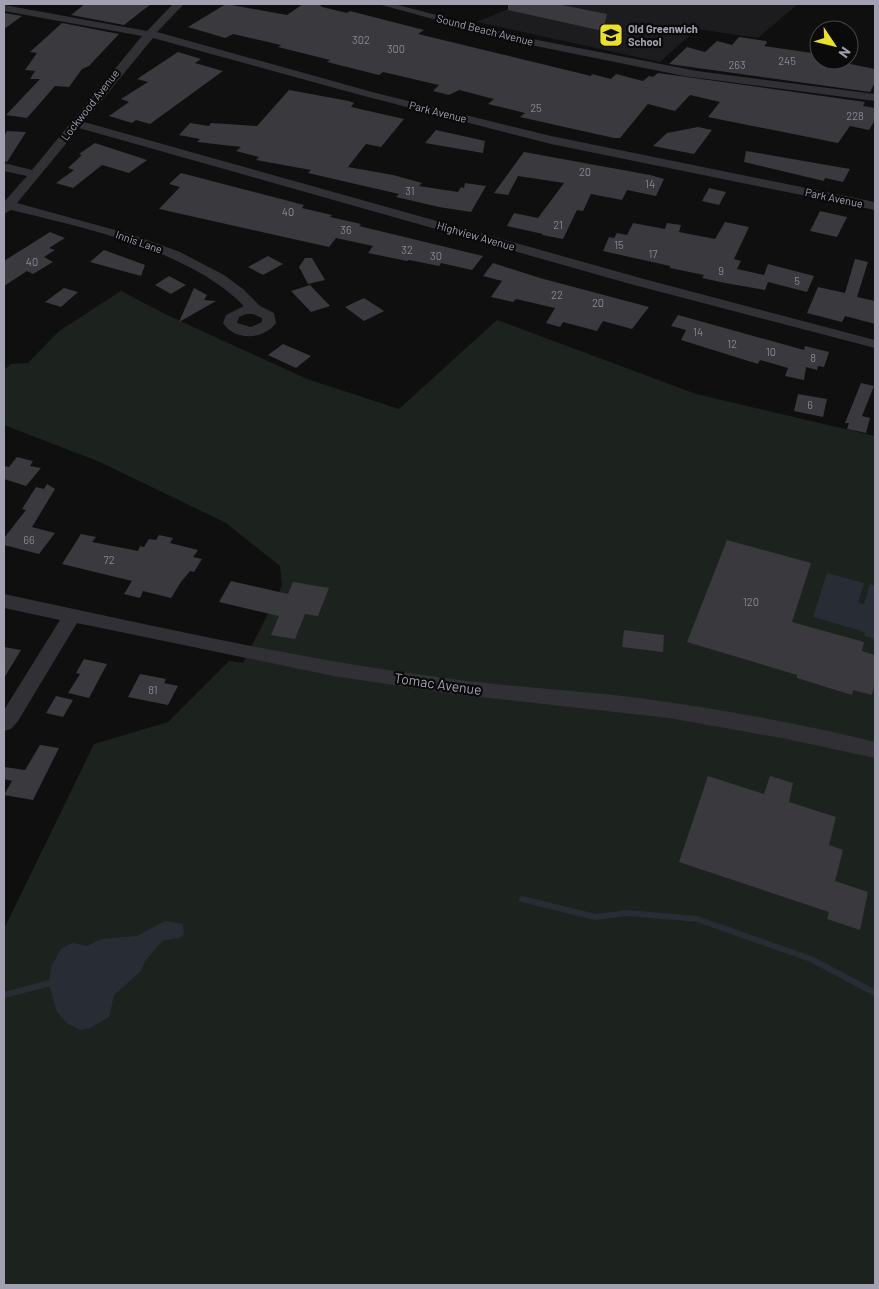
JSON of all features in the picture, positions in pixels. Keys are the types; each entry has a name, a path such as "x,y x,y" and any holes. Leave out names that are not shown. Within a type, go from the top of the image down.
{"street":[{"name":"Lockwood Avenue","path":"6,207 77,124 148,34 179,4"},
{"name":"Sound Beach Avenue","path":"383,4 635,65 875,98"},
{"path":"403,9 416,4"},
{"name":"Park Avenue","path":"4,8 148,34 368,94 550,140 875,206"},
{"name":"Highview Avenue","path":"77,124 639,282 875,344"},
{"path":"4,167 34,174"},
{"name":"Innis Lane","path":"6,207 130,238 161,250 236,288 255,309"},
{"name":"Tomac Avenue","path":"4,601 347,671 491,692 683,712 777,728 875,750"},
{"path":"4,723 11,715 72,616"}],"shaded area":[{"name":"Old Greenwich School","path":"520,4 798,4 758,38 697,29 660,62 477,22"},
{"path":"121,291 167,315 307,379 399,409 497,320 696,394 875,436 875,1285 4,1285 4,929 94,744 168,722 229,661 243,663 282,586 280,566 226,523 100,462 4,425 4,370 11,364 28,363 59,331"},
{"path":"827,573 864,583 858,603 864,604 870,584 875,586 875,639 864,636 865,632 813,617"},
{"path":"165,921 183,924 184,933 182,937 162,941 145,961 141,971 114,995 109,1017 90,1028 81,1030 68,1024 57,1012 49,984 51,967 61,949 72,943 87,946 101,939 137,936"}],"building":[{"path":"85,4 151,4 124,25 71,15"},
{"path":"226,4 287,15 303,4 319,4 322,7 347,13 350,11 424,30 418,34 591,76 592,74 611,79 616,74 643,81 649,76 653,77 658,73 865,102 863,106 875,108 875,120 869,130 850,126 838,143 708,117 720,102 690,95 675,111 648,104 620,138 614,138 520,117 525,113 488,104 494,99 459,90 449,95 433,91 439,85 383,72 379,75 278,47 281,45 233,34 225,38 188,27"},
{"path":"508,4 557,4 607,14 603,31 508,10"},
{"path":"4,13 22,16 4,29"},
{"path":"62,23 119,34 89,66 82,69 69,87 55,86 27,118 6,115 40,79 30,79 35,71 25,70 37,53 30,52"},
{"path":"739,37 766,41 767,43 764,46 809,53 809,70 859,70 859,66 875,69 875,82 870,92 669,64 687,47 705,52 717,41 732,45"},
{"path":"178,52 201,59 195,63 223,71 150,124 136,120 132,123 109,116 129,102 121,99 148,82 137,79"},
{"path":"289,90 349,101 354,103 351,107 404,119 381,147 366,144 348,167 393,175 422,183 419,186 458,192 461,187 464,188 465,183 486,186 471,212 439,207 396,197 399,194 308,173 311,170 256,160 259,157 236,151 241,147 197,142 200,139 179,135 190,123 209,126 211,123 257,126"},
{"path":"698,127 712,130 694,154 653,146 667,133"},
{"path":"436,130 485,141 483,153 425,143"},
{"path":"7,131 26,132 7,162 4,161 4,136"},
{"path":"95,143 147,160 129,173 102,165 73,188 56,183 74,170 68,168 82,155 79,154"},
{"path":"746,151 850,169 843,182 825,178 824,181 744,162"},
{"path":"524,152 664,179 656,196 627,190 622,200 591,194 583,211 577,210 563,239 542,235 507,226 514,213 538,218 564,183 518,176 508,195 494,193"},
{"path":"181,173 304,205 302,208 361,224 359,226 483,256 472,270 441,263 439,266 368,253 373,246 336,238 329,247 159,209 180,187 169,184"},
{"path":"709,188 726,192 719,205 702,201"},
{"path":"820,211 847,217 837,237 810,231"},
{"path":"725,222 749,227 734,259 741,261 737,269 764,275 768,264 814,276 807,292 768,282 765,290 725,283 702,278 704,275 670,268 670,266 603,251 609,237 614,238 617,233 627,235 633,223 665,229 667,223 681,225 679,232 715,239"},
{"path":"50,232 65,238 49,248 55,250 44,257 53,262 33,274 27,271 4,286 4,261"},
{"path":"104,250 145,265 141,276 90,262"},
{"path":"268,256 283,264 263,275 248,267"},
{"path":"305,258 312,258 325,280 308,284 299,267"},
{"path":"855,259 868,262 857,297 875,301 875,324 845,316 842,322 807,313 818,287 845,293"},
{"path":"493,263 540,278 649,307 632,329 603,321 597,331 563,322 560,327 546,323 555,308 516,299 513,302 491,297 502,281 483,276"},
{"path":"169,276 186,285 171,294 155,285"},
{"path":"310,285 330,306 311,312 291,291"},
{"path":"64,288 78,292 61,307 45,302"},
{"path":"194,288 207,295 204,300 216,301 179,322"},
{"path":"364,298 384,311 364,321 345,307"},
{"path":"678,315 804,350 805,346 829,352 824,367 818,366 817,370 806,367 804,380 785,376 788,368 760,360 758,364 681,340 686,330 671,326"},
{"path":"283,344 311,356 296,368 268,355"},
{"path":"861,383 874,386 862,416 870,418 866,433 847,429 849,423 845,423"},
{"path":"798,394 827,399 823,417 794,411"},
{"path":"17,457 33,461 30,466 41,468 26,486 4,479 4,466 9,467"},
{"path":"47,484 55,489 32,527 55,533 39,554 4,545 4,538 26,510 22,509 36,487 44,489"},
{"path":"81,534 96,537 92,542 138,551 140,546 144,547 149,539 156,540 159,535 173,538 170,543 198,550 193,557 202,559 194,572 190,571 181,582 171,598 143,591 140,598 124,594 132,581 62,564"},
{"path":"727,540 811,563 792,622 864,642 862,651 875,655 875,681 872,695 853,690 852,695 797,678 797,675 687,642"},
{"path":"231,581 288,594 293,582 329,588 318,616 305,614 295,639 271,635 279,616 219,602"},
{"path":"624,630 664,635 663,652 622,647"},
{"path":"4,647 21,650 4,678"},
{"path":"84,659 107,664 89,698 68,693 80,674 76,673"},
{"path":"140,674 166,679 164,683 178,686 168,705 128,697"},
{"path":"56,696 73,700 63,717 46,713"},
{"path":"40,745 59,748 33,800 4,795 12,781 4,779 4,767 25,770"},
{"path":"708,776 764,794 770,776 793,783 789,802 836,817 829,845 843,850 835,881 868,892 860,930 827,919 829,912 679,862"}],"waterway":[{"path":"522,899 595,917 628,913 697,919 811,959 875,993"},
{"path":"4,995 54,982"}],"place":[{"name":"Old Greenwich School","path":"611,35"}]}
